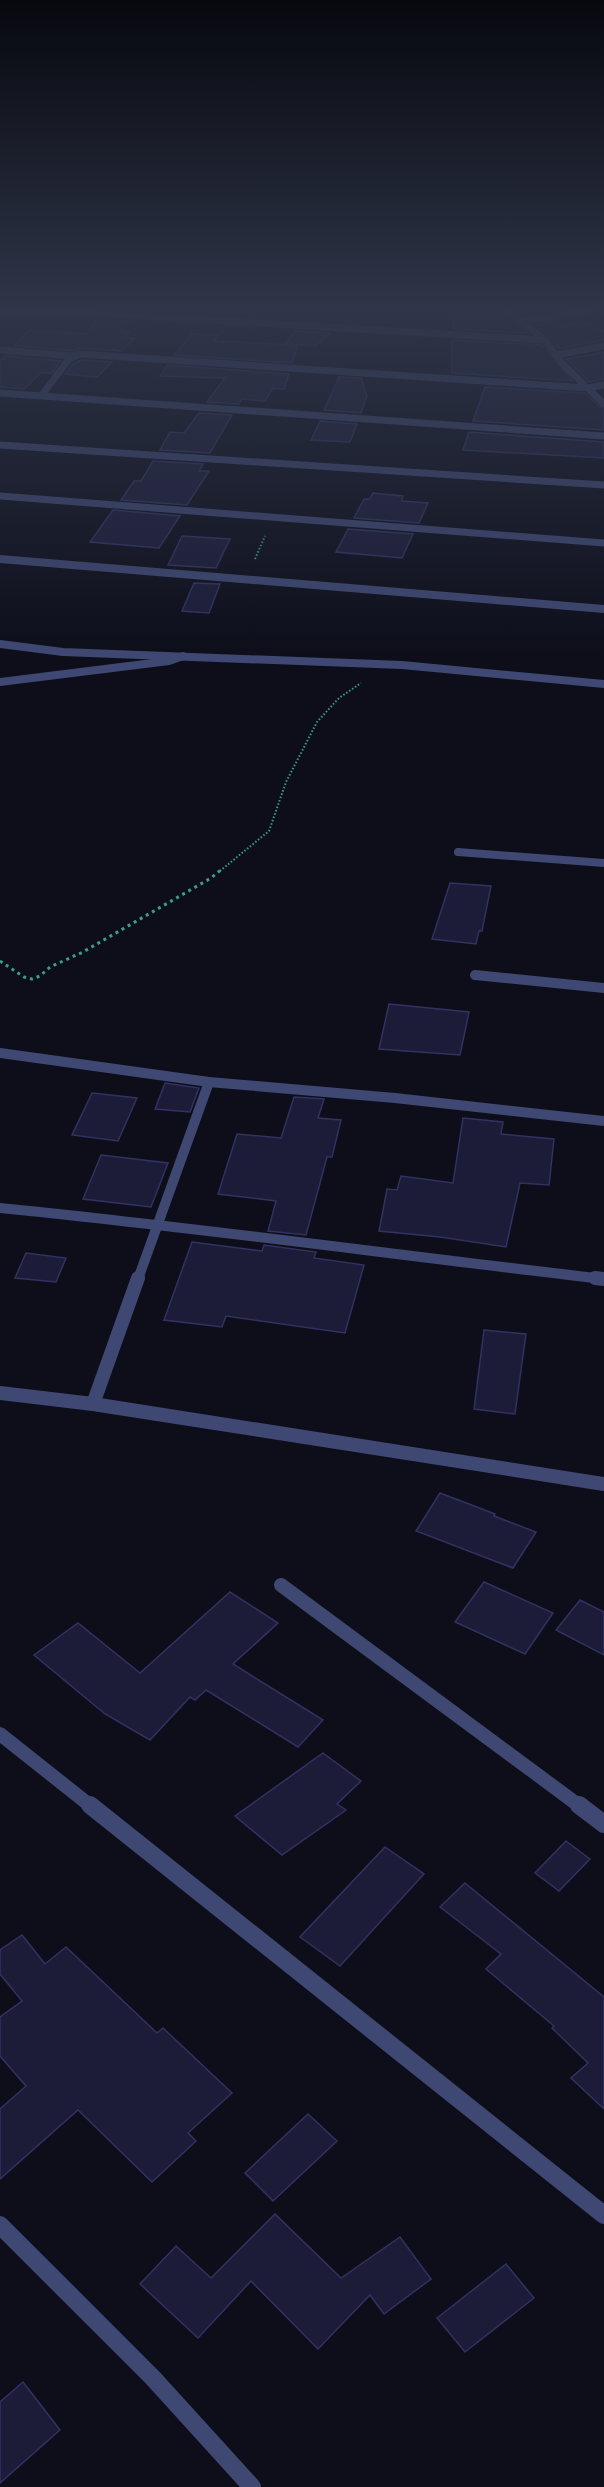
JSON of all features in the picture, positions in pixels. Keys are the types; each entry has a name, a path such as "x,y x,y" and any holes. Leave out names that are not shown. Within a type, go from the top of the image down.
{"street":[{"path":"440,424 604,436"},
{"path":"0,445 604,485"},
{"path":"0,496 272,519 604,543"},
{"path":"0,559 604,609"},
{"path":"0,644 63,652 402,665 604,684"},
{"path":"0,682 169,661 183,656"},
{"path":"458,852 604,863"},
{"path":"475,975 604,988"},
{"path":"0,1053 209,1082 395,1098 604,1121"},
{"path":"93,1404 209,1082"},
{"path":"0,1208 158,1224 418,1258 604,1279"},
{"path":"0,1393 93,1404 604,1484"},
{"path":"281,1585 604,1824"},
{"path":"0,1734 604,2215"},
{"path":"0,2225 153,2378 252,2487"}],"path":[{"path":"247,580 272,519"},
{"path":"0,961 24,977 32,979 40,976 50,967 83,952 211,878 269,831 286,782 318,722 339,698 362,683"}],"building":[{"path":"191,424 227,424 210,453 160,450 170,432 184,433"},
{"path":"319,424 357,424 350,442 311,440"},
{"path":"518,424 604,424 604,430"},
{"path":"469,432 604,442 604,458 463,450"},
{"path":"153,461 203,464 199,471 209,471 187,505 121,500 134,481 141,481"},
{"path":"373,493 403,496 402,501 428,503 419,523 354,518 364,499 370,499"},
{"path":"113,510 180,516 159,548 90,542"},
{"path":"348,529 413,534 402,558 336,552"},
{"path":"182,536 230,539 216,568 168,565"},
{"path":"194,583 220,584 209,613 182,611"},
{"path":"450,883 491,886 482,931 479,931 476,944 432,939"},
{"path":"389,1004 469,1012 460,1055 379,1049"},
{"path":"165,1083 199,1088 190,1112 155,1109"},
{"path":"92,1093 137,1098 118,1141 72,1135"},
{"path":"294,1097 324,1099 318,1118 341,1120 332,1157 327,1157 306,1235 268,1231 276,1201 218,1194 237,1134 281,1138"},
{"path":"463,1118 503,1122 501,1134 554,1139 549,1185 520,1183 506,1247 379,1231 387,1189 397,1190 401,1176 453,1183"},
{"path":"101,1155 168,1163 151,1207 83,1199"},
{"path":"192,1242 262,1251 264,1245 316,1252 314,1258 364,1265 345,1333 226,1316 222,1327 164,1320"},
{"path":"26,1253 66,1258 56,1282 15,1278"},
{"path":"484,1330 526,1334 515,1414 474,1409"},
{"path":"440,1493 536,1532 513,1568 416,1531"},
{"path":"484,1582 553,1613 525,1654 455,1622"},
{"path":"230,1592 278,1623 233,1664 323,1720 298,1747 206,1690 195,1700 190,1697 150,1740 105,1714 34,1655 78,1623 140,1673"},
{"path":"580,1600 604,1612 604,1655 556,1630"},
{"path":"323,1753 361,1781 337,1804 346,1810 282,1855 235,1816"},
{"path":"566,1841 590,1859 559,1891 535,1873"},
{"path":"385,1847 424,1874 340,1966 300,1937"},
{"path":"465,1883 604,1997 604,2109 571,2078 588,2063 552,2028 554,2026 486,1969 501,1954 440,1907"},
{"path":"22,1935 45,1964 66,1947 157,2033 163,2028 232,2093 188,2133 196,2141 152,2182 78,2110 0,2179 0,2109 26,2086 0,2056 0,2017 22,2001 0,1974 0,1950"},
{"path":"308,2114 337,2141 273,2201 245,2173"},
{"path":"275,2214 341,2278 400,2237 431,2279 384,2314 370,2295 318,2349 251,2281 198,2338 140,2284 176,2246 211,2278"},
{"path":"506,2264 534,2298 465,2352 437,2318"},
{"path":"23,2382 60,2430 0,2483 0,2402"}]}
